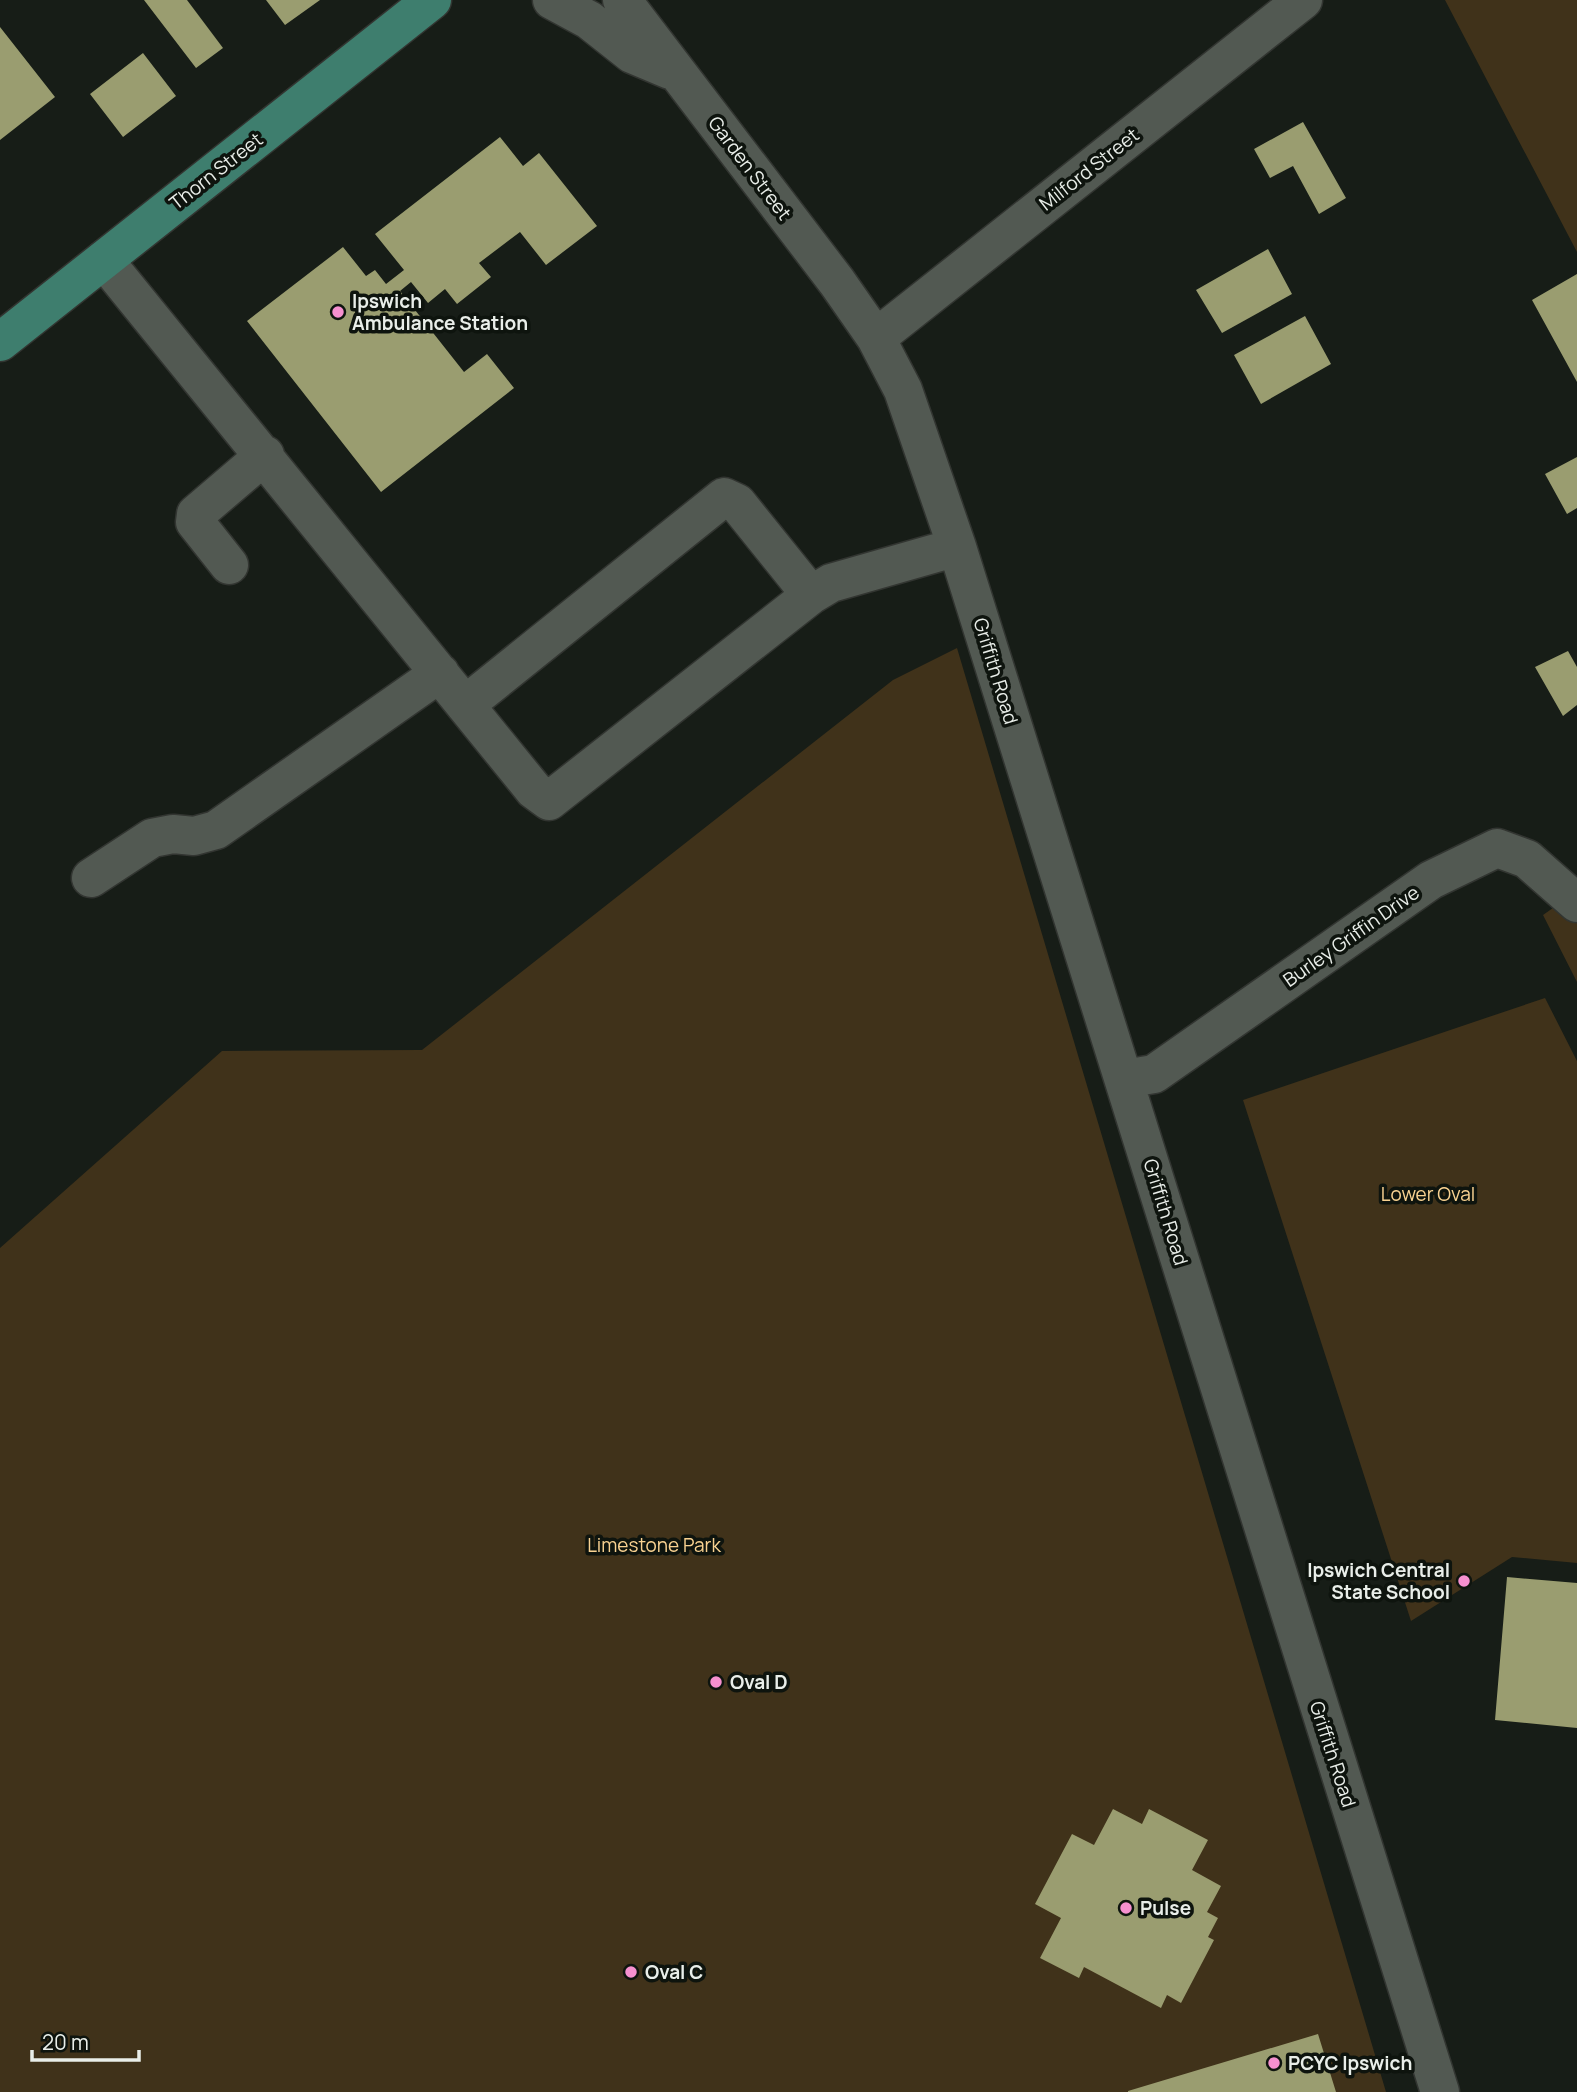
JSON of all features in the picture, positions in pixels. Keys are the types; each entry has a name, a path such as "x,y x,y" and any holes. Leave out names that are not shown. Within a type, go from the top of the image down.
{"main road":[{"name":"Thorn Street","path":"0,342 432,0"}],"street":[{"path":"552,0 589,20 632,54 678,73"},
{"name":"Garden Street","path":"622,0 837,282 876,338"},
{"name":"Milford Street","path":"876,338 1303,0"},
{"path":"104,260 265,455 534,790 549,801 811,595 831,583 957,547"},
{"name":"Griffith Road","path":"876,338 903,390 957,547 1440,2092"},
{"path":"229,565 195,523 195,514 265,455"},
{"path":"465,705 724,497 737,503 811,595"},
{"path":"92,878 152,838 173,834 194,836 216,830 440,673"},
{"name":"Burley Griffin Drive","path":"1124,1079 1154,1074 1432,880 1497,848 1510,850 1527,859 1577,903"}],"green space":[{"path":"1445,0 1577,0 1577,252"},
{"name":"Limestone Park","path":"957,648 1386,2092 0,2092 0,1248 222,1051 422,1050 893,680"},
{"path":"1577,891 1577,982 1543,915"},
{"name":"Lower Oval","path":"1545,998 1577,1061 1577,1563 1512,1557 1411,1621 1243,1100"}],"building":[{"path":"144,0 187,0 223,48 196,68"},
{"path":"266,0 320,0 285,25"},
{"path":"0,27 55,97 0,140"},
{"path":"143,53 176,96 123,137 90,94"},
{"path":"1303,122 1346,198 1319,214 1293,166 1270,178 1254,149"},
{"name":"Ipswich Ambulance Station","path":"500,137 523,166 539,153 597,226 546,265 520,232 479,263 491,277 457,304 445,289 428,303 411,282 400,291 464,372 487,354 514,388 381,492 247,321 343,247 366,276 375,270 386,284 404,270 375,234"},
{"path":"1268,249 1292,294 1222,333 1196,290"},
{"path":"1577,274 1577,382 1532,300"},
{"path":"1305,316 1331,364 1261,404 1234,355"},
{"path":"1577,457 1577,508 1567,514 1545,474"},
{"path":"1568,651 1577,667 1577,705 1563,716 1535,667"},
{"path":"1507,1577 1577,1583 1577,1728 1495,1720"},
{"name":"Pulse","path":"1113,1809 1142,1824 1149,1809 1208,1840 1192,1870 1221,1886 1207,1912 1218,1918 1208,1937 1214,1940 1181,2003 1167,1995 1161,2008 1084,1967 1079,1978 1040,1958 1061,1918 1035,1904 1072,1834 1094,1845"},
{"name":"PCYC Ipswich","path":"1318,2034 1336,2092 1128,2092 1128,2091"}],"place":[{"name":"Ipswich Ambulance Station","path":"338,312"},
{"name":"Ipswich Central State School","path":"1464,1581"},
{"name":"Oval D","path":"716,1682"},
{"name":"Pulse","path":"1126,1908"},
{"name":"Oval C","path":"631,1972"},
{"name":"PCYC Ipswich","path":"1274,2063"}]}
